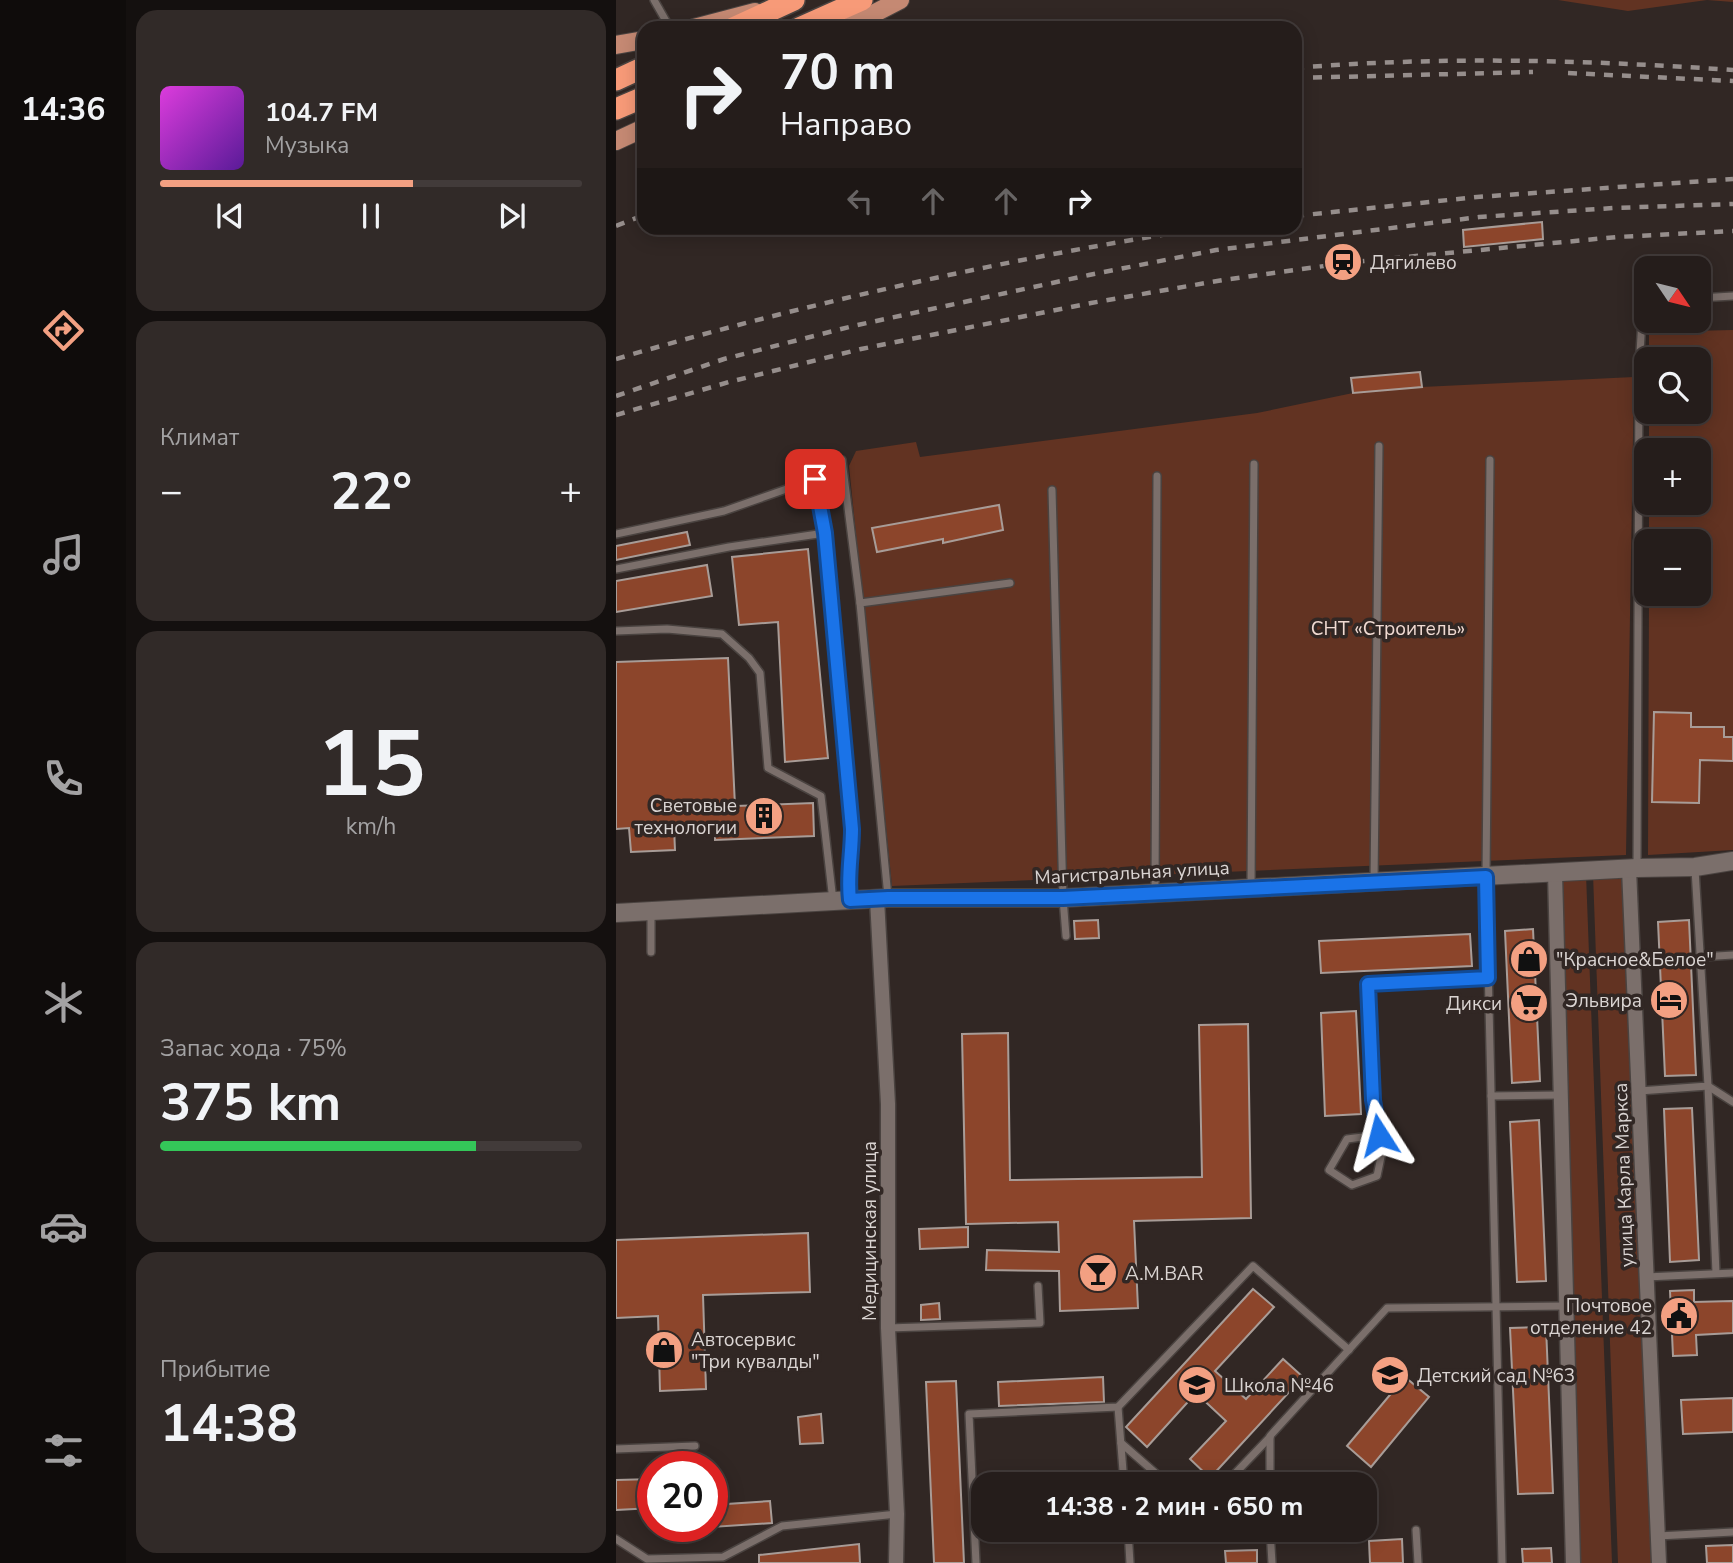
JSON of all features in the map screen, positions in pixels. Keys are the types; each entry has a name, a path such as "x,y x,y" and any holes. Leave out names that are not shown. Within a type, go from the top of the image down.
{"highway":[{"path":"815,21 862,0"},
{"path":"748,21 788,3"},
{"path":"616,80 637,70"},
{"path":"616,109 637,100"}],"main road":[{"path":"860,21 900,0"},
{"path":"720,21 788,3"},
{"path":"616,45 637,41"},
{"path":"616,141 637,131"}],"street":[{"name":"Магистральная улица","path":"616,914 882,899 1063,898 1695,867 1733,861"},
{"name":"улица Карла Маркса","path":"1633,869 1639,1091 1659,1563"},
{"path":"1555,873 1573,1563"},
{"name":"Медицинская улица","path":"882,899 888,1104 888,1328 897,1514 896,1563"}],"lane":[{"path":"654,0 666,21"},
{"path":"1712,297 1733,296"},
{"path":"1633,869 1641,333"},
{"path":"1374,883 1379,446"},
{"path":"616,534 724,511 815,479 829,466 842,460 860,603 882,899"},
{"path":"1490,460 1486,877 1502,1563"},
{"path":"1251,888 1254,464"},
{"path":"1154,892 1157,477"},
{"path":"815,479 825,533 852,829 851,859 841,901"},
{"path":"1052,489 1066,936"},
{"path":"616,569 729,547 825,533"},
{"path":"860,603 1010,583"},
{"path":"616,631 667,629 722,634 749,658 760,673 768,768 821,796 841,901"},
{"path":"1695,867 1716,1273"},
{"path":"651,912 652,952"},
{"path":"1701,957 1733,955"},
{"path":"1379,1135 1347,1139 1329,1170 1352,1185 1377,1176 1382,1152 1373,1100 1368,984 1488,978"},
{"path":"1639,1091 1708,1086 1733,1102"},
{"path":"1491,1096 1559,1095"},
{"path":"976,1563 969,1414 1118,1407 1253,1266 1349,1350"},
{"path":"1646,1277 1733,1273"},
{"path":"888,1328 1040,1323 1038,1286"},
{"path":"1236,1472 1387,1308 1565,1306"},
{"path":"1118,1407 1123,1472"},
{"path":"1270,1436 1270,1472"},
{"path":"1121,1443 1154,1472"},
{"path":"616,1449 695,1446"},
{"path":"616,1539 647,1559 723,1557 782,1526 897,1514"},
{"path":"1416,1530 1418,1563"},
{"path":"1658,1536 1733,1532"},
{"path":"1129,1542 1130,1563"},
{"path":"1271,1542 1272,1563"}],"green space":[{"path":"1558,0 1707,0 1628,11"},
{"path":"1712,330 1733,330 1733,850 1648,855 1649,606 1711,606 1711,529 1649,529 1649,515 1711,515 1711,438 1649,438 1649,424 1711,424 1711,347 1649,347 1649,333 1711,333"},
{"name":"СНТ «Строитель»","path":"1634,377 1626,855 892,886 849,466 856,451 916,442 920,457 1257,413 1353,393"},
{"path":"1627,872 1653,1563 1618,1563 1593,874"},
{"path":"1586,874 1612,1563 1581,1563 1555,875"}],"building":[{"path":"1542,222 1543,239 1464,247 1463,230"},
{"path":"1420,372 1422,387 1353,393 1351,378"},
{"path":"999,505 1003,530 943,543 943,539 877,552 872,528"},
{"path":"687,532 690,545 616,560 616,546"},
{"path":"808,549 828,758 785,762 778,622 739,625 732,557"},
{"path":"707,565 712,596 616,612 616,581"},
{"path":"728,658 735,806 813,803 814,836 715,840 715,825 674,827 675,850 631,852 629,828 616,829 616,662"},
{"path":"1654,712 1691,713 1691,727 1724,727 1724,737 1733,737 1733,761 1700,760 1699,803 1652,802"},
{"path":"1098,920 1099,938 1075,939 1074,921"},
{"path":"1689,920 1696,1075 1665,1076 1658,922"},
{"path":"1533,929 1540,1081 1512,1083 1505,931"},
{"path":"1470,934 1472,966 1321,973 1319,941"},
{"path":"1356,1011 1361,1114 1325,1116 1321,1013"},
{"path":"1248,1024 1251,1218 1134,1221 1138,1308 1060,1311 1059,1271 986,1270 987,1250 1059,1252 1058,1222 966,1224 962,1034 1008,1033 1010,1180 1202,1177 1199,1025"},
{"path":"1692,1108 1699,1260 1670,1262 1664,1109"},
{"path":"1539,1120 1546,1281 1517,1282 1510,1122"},
{"path":"968,1227 968,1247 920,1249 919,1229"},
{"path":"808,1233 810,1292 703,1295 706,1389 660,1391 658,1316 616,1318 616,1240"},
{"name":"Школа №46","path":"1253,1289 1274,1307 1215,1371 1246,1399 1283,1359 1303,1377 1216,1472 1204,1472 1190,1459 1226,1421 1196,1393 1147,1447 1126,1427"},
{"path":"1694,1290 1694,1302 1733,1301 1733,1333 1696,1335 1697,1355 1673,1356 1670,1291"},
{"path":"939,1303 940,1319 921,1320 921,1305"},
{"path":"1546,1327 1553,1493 1518,1494 1510,1328"},
{"path":"1103,1377 1104,1402 999,1406 998,1382"},
{"path":"1405,1377 1429,1397 1371,1467 1347,1446"},
{"path":"956,1381 964,1563 934,1563 926,1382"},
{"path":"1733,1398 1733,1432 1683,1434 1681,1400"},
{"path":"821,1414 823,1443 800,1444 798,1417"},
{"path":"637,1479 637,1509 616,1510 616,1480"},
{"path":"770,1501 772,1523 728,1526 728,1504"},
{"path":"1402,1539 1403,1563 1370,1563 1369,1542"},
{"path":"859,1544 860,1563 759,1563 759,1555"},
{"path":"1733,1545 1733,1563 1707,1563 1706,1546"},
{"path":"1551,1548 1552,1563 1523,1563 1522,1549"},
{"path":"1257,1550 1257,1563 1226,1563 1225,1551"}],"railway":[{"path":"1302,67 1404,62 1514,61 1733,70"},
{"path":"1302,78 1533,72"},
{"path":"1568,73 1733,81"},
{"path":"1302,215 1477,197 1733,179"},
{"path":"616,396 724,359 853,326 1216,250 1479,217 1613,208 1733,204"},
{"path":"616,226 637,218"},
{"path":"616,415 729,382 861,349 1091,303 1223,280 1353,262 1617,237 1733,231"},
{"path":"616,359 762,319 909,284 1162,235"}],"place":[{"name":"Дягилево","path":"1343,262"},
{"name":"Световые технологии","path":"764,816"},
{"name":"\"Красное&Белое\"","path":"1529,959"},
{"name":"Эльвира","path":"1669,1000"},
{"name":"Дикси","path":"1529,1003"},
{"name":"А.М.BAR","path":"1098,1273"},
{"name":"Почтовое отделение 42","path":"1679,1316"},
{"name":"Автосервис \"Три кувалды\"","path":"664,1350"},
{"name":"Детский сад №63","path":"1390,1375"},
{"name":"Школа №46","path":"1197,1385"}],"route":[{"path":"815,479 825,533 852,829 848,878 850,900 1063,898 1486,877 1488,978 1368,984 1373,1100 1379,1135"}]}
